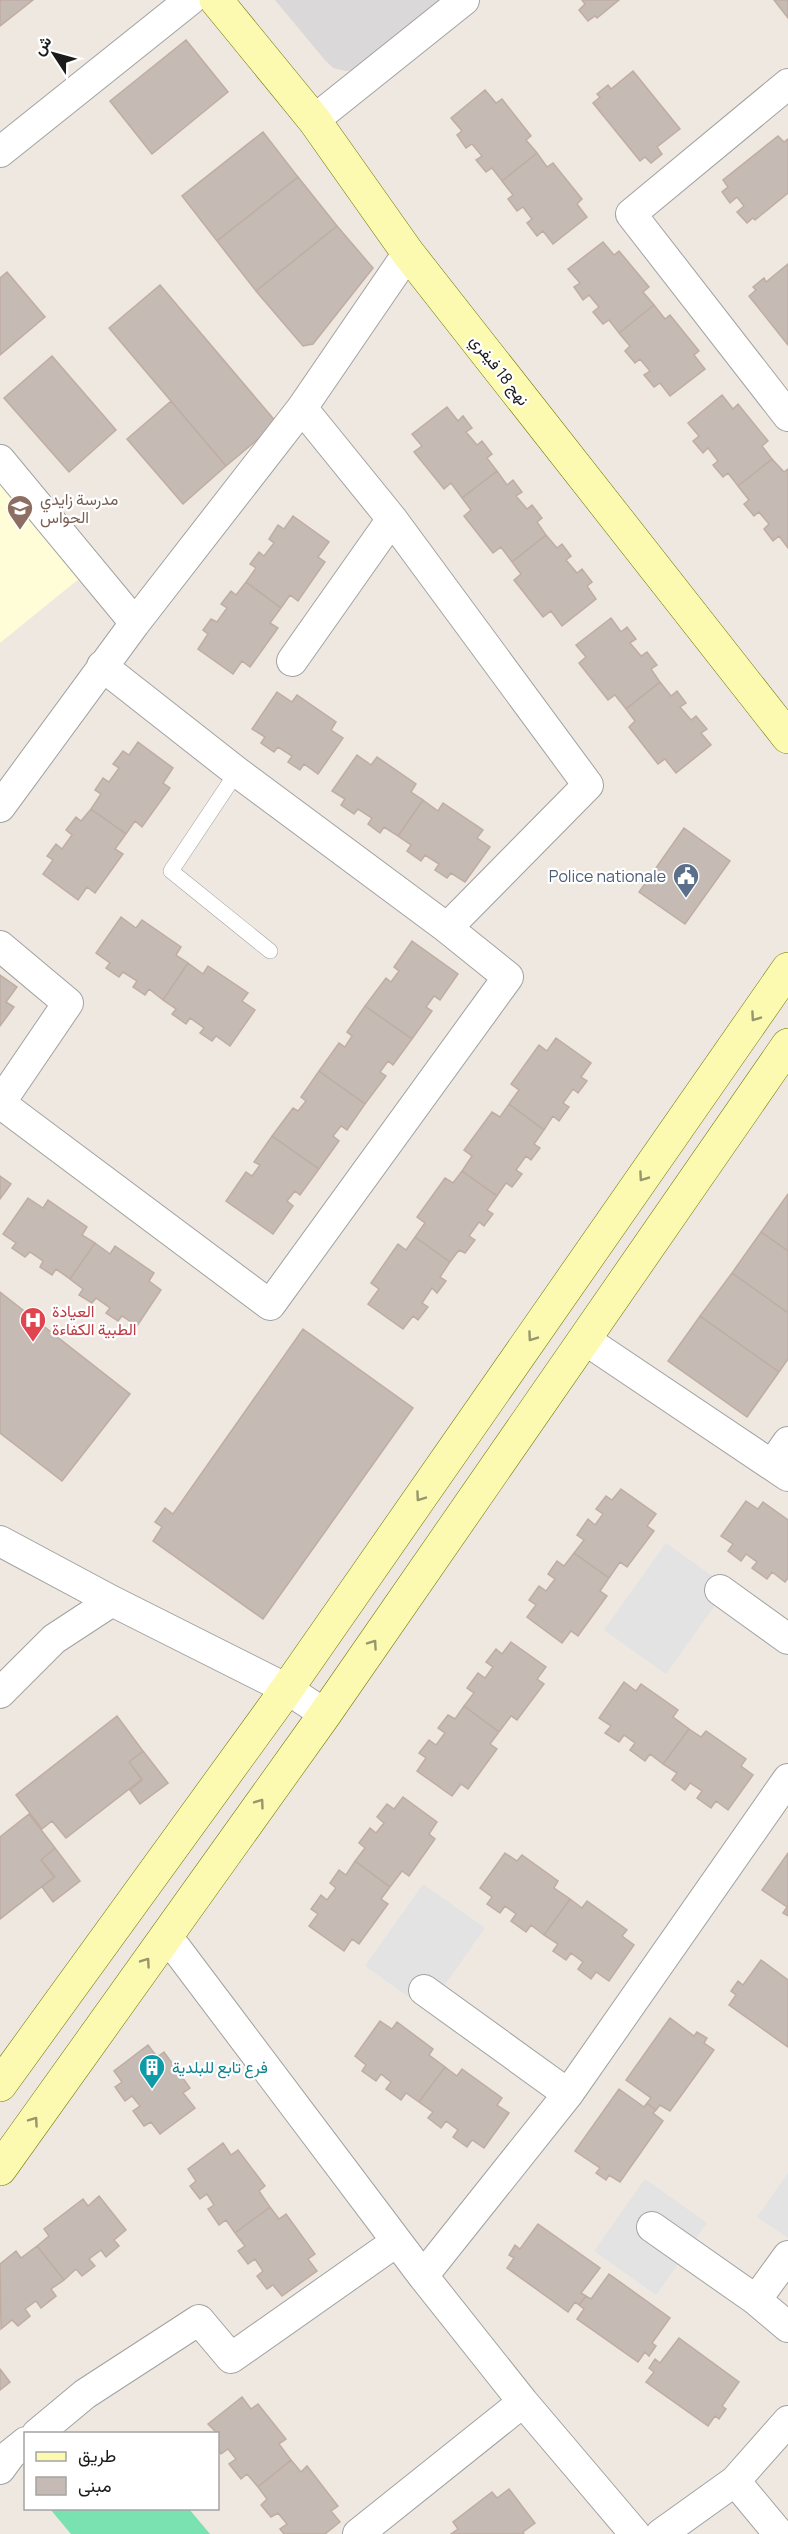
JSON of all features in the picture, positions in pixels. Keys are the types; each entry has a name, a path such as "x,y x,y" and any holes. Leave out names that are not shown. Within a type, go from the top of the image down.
{"main road":[{"name":"نهج 18 فيفري","path":"216,0 314,120 408,253 788,737"},
{"path":"0,2085 287,1689 788,969"},
{"path":"0,2169 325,1714 788,1044"}],"street":[{"path":"0,152 190,0"},
{"path":"314,120 464,0"},
{"path":"788,84 631,213 788,416"},
{"path":"0,807 102,666 302,408 408,253"},
{"path":"302,408 392,519 588,785 447,928"},
{"path":"0,460 135,623"},
{"path":"292,661 392,519"},
{"path":"0,946 68,1003 0,1103 270,1305 508,977 447,928 237,772 102,666"},
{"path":"584,1339 782,1461"},
{"path":"0,1541 112,1601 287,1689 325,1714"},
{"path":"720,1590 788,1639"},
{"path":"0,1693 54,1639 112,1601"},
{"path":"423,2276 568,2094 788,1779"},
{"path":"166,1935 396,2242 523,2402 635,2534"},
{"path":"424,1990 568,2094"},
{"path":"652,2227 788,2326"},
{"path":"38,2432 85,2394 198,2320 231,2358 396,2242"},
{"path":"756,2301 788,2256"},
{"path":"358,2534 523,2402"},
{"path":"662,2534 735,2481 788,2421"},
{"path":"0,2469 11,2454 24,2444"},
{"path":"735,2481 779,2534"}],"lane":[{"path":"237,772 171,871 270,951"}],"shaded area":[{"path":"275,0 453,0 355,70 345,71 333,68 324,59"},
{"name":"مدرسة زايدي الحواس","path":"0,483 80,578 0,643"},
{"path":"666,1543 728,1587 666,1674 604,1630"},
{"path":"423,1884 485,1928 427,2010 365,1966"},
{"path":"788,2173 788,2238 757,2217"},
{"path":"645,2179 707,2223 656,2295 594,2251"}],"green space":[{"path":"51,2510 190,2510 210,2534 71,2534"}],"building":[{"path":"0,0 33,0 0,26"},
{"path":"582,0 619,0 597,18 595,16 588,21 579,10 585,4"},
{"path":"774,0 788,0 788,18"},
{"path":"186,40 228,92 152,154 110,101"},
{"path":"633,71 680,129 657,147 662,154 651,163 645,157 640,161 593,103 600,97 597,94 608,85 611,89"},
{"path":"485,90 496,103 502,99 531,136 526,140 537,153 502,181 492,168 486,172 476,160 482,156 472,144 466,148 457,135 462,131 451,118"},
{"path":"263,132 298,177 217,241 182,196"},
{"path":"778,136 784,142 788,139 788,193 755,220 753,218 747,223 737,212 744,206 737,197 730,203 722,192 728,187 723,180"},
{"path":"537,153 547,167 553,163 582,199 577,204 587,217 553,244 543,231 537,236 527,223 532,219 523,207 517,211 508,199 513,195 502,181"},
{"path":"298,177 337,226 256,291 217,241"},
{"path":"337,226 373,268 313,344 303,346 256,291"},
{"path":"603,242 614,255 619,251 649,287 643,292 654,305 619,333 609,320 603,324 593,312 599,307 589,295 583,300 574,287 580,283 568,269"},
{"path":"788,264 788,345 749,296 756,290 753,287 764,278 766,282"},
{"path":"7,272 45,317 0,355 0,278"},
{"path":"160,285 277,423 226,466 109,328"},
{"path":"654,305 665,319 670,315 699,351 694,355 705,369 670,396 660,383 654,387 644,375 650,371 640,359 635,363 625,351 630,346 619,333"},
{"path":"52,356 116,430 69,472 4,398"},
{"path":"722,395 733,409 738,404 768,441 762,446 772,459 738,486 728,473 723,477 713,465 718,461 708,448 703,453 693,441 699,436 688,423"},
{"path":"171,401 226,466 183,504 127,439"},
{"path":"447,407 458,421 463,416 472,428 466,432 477,445 482,441 492,454 487,458 497,471 462,498 451,483 444,489 414,452 422,446 412,434"},
{"path":"772,459 784,472 788,469 788,548 779,536 773,541 764,529 769,524 759,512 754,516 744,504 749,500 738,486"},
{"path":"497,471 507,485 513,480 522,492 516,496 527,509 532,505 542,518 537,522 546,535 512,562 501,547 493,553 464,516 471,510 462,498"},
{"path":"293,516 329,542 318,557 325,562 298,601 290,595 281,608 246,582 256,568 250,564 259,552 264,556 274,543 269,539 278,525 284,529"},
{"path":"546,535 557,548 562,544 571,556 566,560 577,573 582,569 592,582 587,586 596,599 562,626 551,611 543,617 514,580 521,574 512,562"},
{"path":"246,582 281,608 270,623 278,628 250,667 242,661 233,674 198,649 208,634 203,630 211,619 217,622 227,608 221,604 231,591 236,595"},
{"path":"611,618 621,632 627,627 636,639 630,643 641,656 647,652 657,665 651,669 660,682 626,709 615,695 608,700 579,663 586,657 576,645"},
{"path":"660,682 671,696 677,691 686,703 680,707 691,720 696,716 707,729 701,733 711,745 676,773 665,759 658,764 629,727 635,721 626,709"},
{"path":"277,692 292,702 297,695 336,722 331,730 343,738 318,774 304,764 300,770 288,762 292,756 278,747 274,752 261,743 265,737 252,729"},
{"path":"138,742 173,768 163,783 170,788 142,827 135,821 126,834 91,809 101,794 95,790 103,778 109,782 119,768 113,764 123,751 129,755"},
{"path":"357,755 371,765 377,757 416,784 411,792 423,800 398,836 384,827 380,833 368,824 372,818 358,809 354,814 341,805 345,799 332,791"},
{"path":"423,800 438,811 443,803 483,830 477,838 490,847 465,882 451,873 447,878 435,870 439,864 425,855 421,861 407,851 411,845 398,836"},
{"path":"91,809 126,834 115,849 123,854 95,893 87,887 78,900 43,874 53,860 47,856 56,844 62,849 72,835 66,830 76,817 81,821"},
{"path":"684,828 730,861 685,924 639,892"},
{"path":"121,917 136,928 142,920 181,947 176,955 188,963 163,1000 149,989 145,995 133,987 137,981 123,972 119,977 106,968 110,963 96,953"},
{"path":"412,941 458,974 440,1000 434,996 426,1007 432,1011 412,1039 365,1006 386,978 391,982 399,971 394,967"},
{"path":"188,963 203,974 208,966 248,993 242,1001 255,1010 230,1046 216,1036 212,1041 200,1033 204,1028 190,1018 186,1024 172,1014 176,1009 163,1000"},
{"path":"0,975 17,987 6,1002 14,1007 0,1026"},
{"path":"365,1006 412,1039 393,1065 388,1061 380,1072 386,1076 365,1104 319,1071 339,1043 345,1047 352,1036 347,1032"},
{"path":"556,1038 591,1063 581,1077 587,1081 578,1093 573,1089 563,1103 569,1107 559,1121 553,1116 544,1130 509,1104 519,1090 511,1084 539,1045 547,1051"},
{"path":"319,1071 365,1104 347,1130 341,1126 333,1136 339,1141 319,1169 272,1136 293,1108 298,1111 306,1101 301,1097"},
{"path":"509,1104 544,1130 534,1144 540,1148 531,1160 526,1156 516,1170 522,1174 512,1187 506,1183 497,1196 462,1171 472,1156 464,1150 492,1112 500,1117"},
{"path":"272,1136 319,1169 300,1195 295,1191 287,1201 293,1206 273,1234 226,1201 246,1172 252,1176 260,1165 254,1162"},
{"path":"462,1171 497,1196 487,1210 493,1214 484,1226 479,1222 469,1236 475,1240 465,1253 459,1250 450,1262 415,1237 425,1223 417,1217 445,1178 453,1183"},
{"path":"0,1176 11,1184 0,1199"},
{"path":"788,1194 788,1251 761,1232"},
{"path":"28,1198 43,1208 48,1200 87,1227 82,1235 95,1243 70,1279 56,1269 52,1275 40,1267 43,1261 30,1252 25,1257 12,1248 16,1243 3,1234"},
{"path":"761,1232 788,1251 788,1313 732,1273"},
{"path":"415,1237 450,1262 440,1277 446,1281 437,1293 432,1288 422,1303 428,1307 418,1320 413,1316 403,1329 368,1304 379,1289 371,1283 398,1244 406,1250"},
{"path":"95,1243 110,1254 115,1246 154,1273 149,1281 161,1290 137,1326 122,1316 118,1321 106,1313 110,1308 96,1298 92,1303 79,1295 83,1289 70,1279"},
{"path":"732,1273 788,1313 788,1359 779,1372 700,1316"},
{"name":"العيادة الطبية الكفاءة","path":"0,1292 130,1394 62,1481 0,1433"},
{"path":"700,1316 779,1372 747,1417 668,1361"},
{"path":"303,1329 413,1408 263,1619 153,1541 162,1527 155,1522 165,1508 173,1514"},
{"path":"621,1489 656,1514 647,1526 654,1531 627,1567 620,1562 609,1578 574,1553 584,1540 577,1535 588,1519 595,1525 603,1514 596,1509 606,1496 612,1500"},
{"path":"746,1501 758,1509 763,1502 788,1520 788,1578 785,1582 772,1572 767,1579 752,1568 757,1562 746,1554 741,1561 728,1551 733,1544 721,1536"},
{"path":"574,1553 609,1578 600,1591 607,1596 578,1636 571,1631 562,1643 527,1617 536,1605 529,1600 539,1586 546,1591 555,1579 548,1574 557,1561 564,1566"},
{"path":"511,1642 546,1667 537,1679 544,1684 517,1720 511,1716 499,1732 464,1706 474,1693 467,1688 478,1673 485,1678 493,1667 486,1662 496,1649 502,1654"},
{"path":"624,1682 636,1691 641,1684 678,1710 673,1717 689,1729 663,1764 650,1754 645,1761 630,1750 635,1743 624,1735 619,1742 605,1733 611,1726 599,1718"},
{"path":"464,1706 499,1732 490,1744 497,1749 468,1789 461,1784 452,1796 417,1771 426,1758 419,1753 429,1740 436,1745 445,1733 438,1728 448,1715 455,1719"},
{"path":"117,1716 143,1751 129,1762 142,1779 66,1838 52,1821 42,1829 16,1795"},
{"path":"689,1729 701,1737 706,1731 746,1759 741,1766 753,1775 728,1810 716,1801 711,1808 697,1798 702,1791 690,1783 685,1790 672,1780 677,1773 663,1764"},
{"path":"143,1751 168,1783 140,1804 130,1790 142,1780 129,1762"},
{"path":"403,1797 437,1822 429,1834 435,1839 409,1876 402,1871 390,1887 355,1861 365,1848 359,1843 370,1828 376,1833 384,1823 377,1817 387,1804 394,1809"},
{"path":"29,1814 55,1848 41,1860 54,1877 0,1919 0,1837"},
{"path":"55,1848 80,1881 53,1902 42,1887 55,1877 41,1860"},
{"path":"505,1853 517,1861 522,1855 558,1881 554,1888 570,1899 544,1935 531,1925 526,1932 511,1921 516,1914 505,1906 500,1913 487,1904 492,1897 480,1888"},
{"path":"788,1853 788,1916 783,1913 787,1907 762,1890"},
{"path":"355,1861 390,1887 381,1899 388,1904 359,1944 352,1939 344,1951 309,1926 318,1914 311,1909 321,1895 327,1900 336,1888 330,1883 339,1870 346,1875"},
{"path":"570,1899 582,1908 587,1901 627,1930 622,1936 634,1945 609,1981 596,1972 591,1979 578,1969 583,1962 571,1953 566,1960 553,1951 558,1944 544,1935"},
{"path":"761,1960 788,1980 788,2047 729,2005 736,1995 731,1991 738,1981 743,1985"},
{"path":"670,2018 694,2036 697,2032 707,2038 704,2043 714,2050 670,2111 660,2105 656,2110 647,2103 651,2098 626,2080"},
{"path":"380,2021 392,2029 397,2022 433,2049 429,2055 445,2067 419,2102 406,2093 401,2100 386,2089 391,2082 381,2074 376,2081 362,2071 366,2065 355,2056"},
{"name":"فرع تابع للبلدية","path":"148,2045 157,2057 164,2052 190,2088 183,2093 195,2108 160,2134 151,2122 144,2126 133,2111 140,2106 132,2096 125,2101 115,2087 122,2082 114,2071"},
{"path":"445,2067 457,2076 462,2069 502,2098 497,2105 509,2113 484,2148 472,2140 467,2147 453,2137 458,2130 446,2121 441,2128 428,2118 433,2112 419,2102"},
{"path":"619,2089 644,2107 647,2103 656,2110 653,2113 663,2121 620,2182 609,2175 606,2180 596,2173 600,2168 575,2151"},
{"path":"223,2143 231,2155 238,2150 265,2186 259,2191 270,2207 235,2233 226,2220 219,2225 208,2209 214,2205 207,2194 200,2199 190,2186 196,2181 188,2169"},
{"path":"99,2196 126,2230 114,2240 119,2246 106,2257 101,2250 89,2259 95,2266 82,2276 76,2269 64,2280 37,2246 49,2236 44,2229 83,2199 88,2206"},
{"path":"270,2207 279,2219 286,2214 315,2254 308,2259 317,2271 282,2296 273,2285 267,2289 257,2276 263,2271 255,2259 248,2264 238,2251 245,2246 235,2233"},
{"path":"538,2224 600,2268 581,2293 586,2296 579,2305 575,2302 568,2312 507,2268 514,2258 509,2255 515,2245 520,2249"},
{"path":"37,2246 64,2280 51,2289 56,2296 41,2308 36,2301 25,2309 30,2316 18,2326 12,2320 1,2329 0,2264 16,2251 21,2258"},
{"path":"609,2274 670,2318 652,2343 656,2346 649,2356 645,2352 638,2362 577,2319 584,2309 579,2305 586,2296 591,2299"},
{"path":"679,2338 739,2382 722,2406 726,2409 719,2419 715,2416 708,2426 646,2382 654,2372 649,2368 655,2359 660,2363"},
{"path":"0,2369 10,2382 0,2390"},
{"path":"242,2397 251,2409 258,2404 286,2439 279,2444 291,2460 258,2487 247,2474 241,2479 229,2464 236,2459 228,2449 221,2454 219,2432 208,2424"},
{"path":"291,2460 301,2472 307,2466 338,2506 331,2511 340,2522 325,2534 284,2534 280,2529 287,2524 278,2513 271,2517 261,2505 267,2499 258,2487"},
{"path":"509,2489 535,2523 523,2532 524,2534 451,2534 458,2529 453,2522 492,2492 497,2498"}],"place":[{"name":"مدرسة زايدي الحواس","path":"20,531"},
{"name":"Police nationale","path":"686,899"},
{"name":"العيادة الطبية الكفاءة","path":"33,1343"},
{"name":"فرع تابع للبلدية","path":"152,2090"}]}
